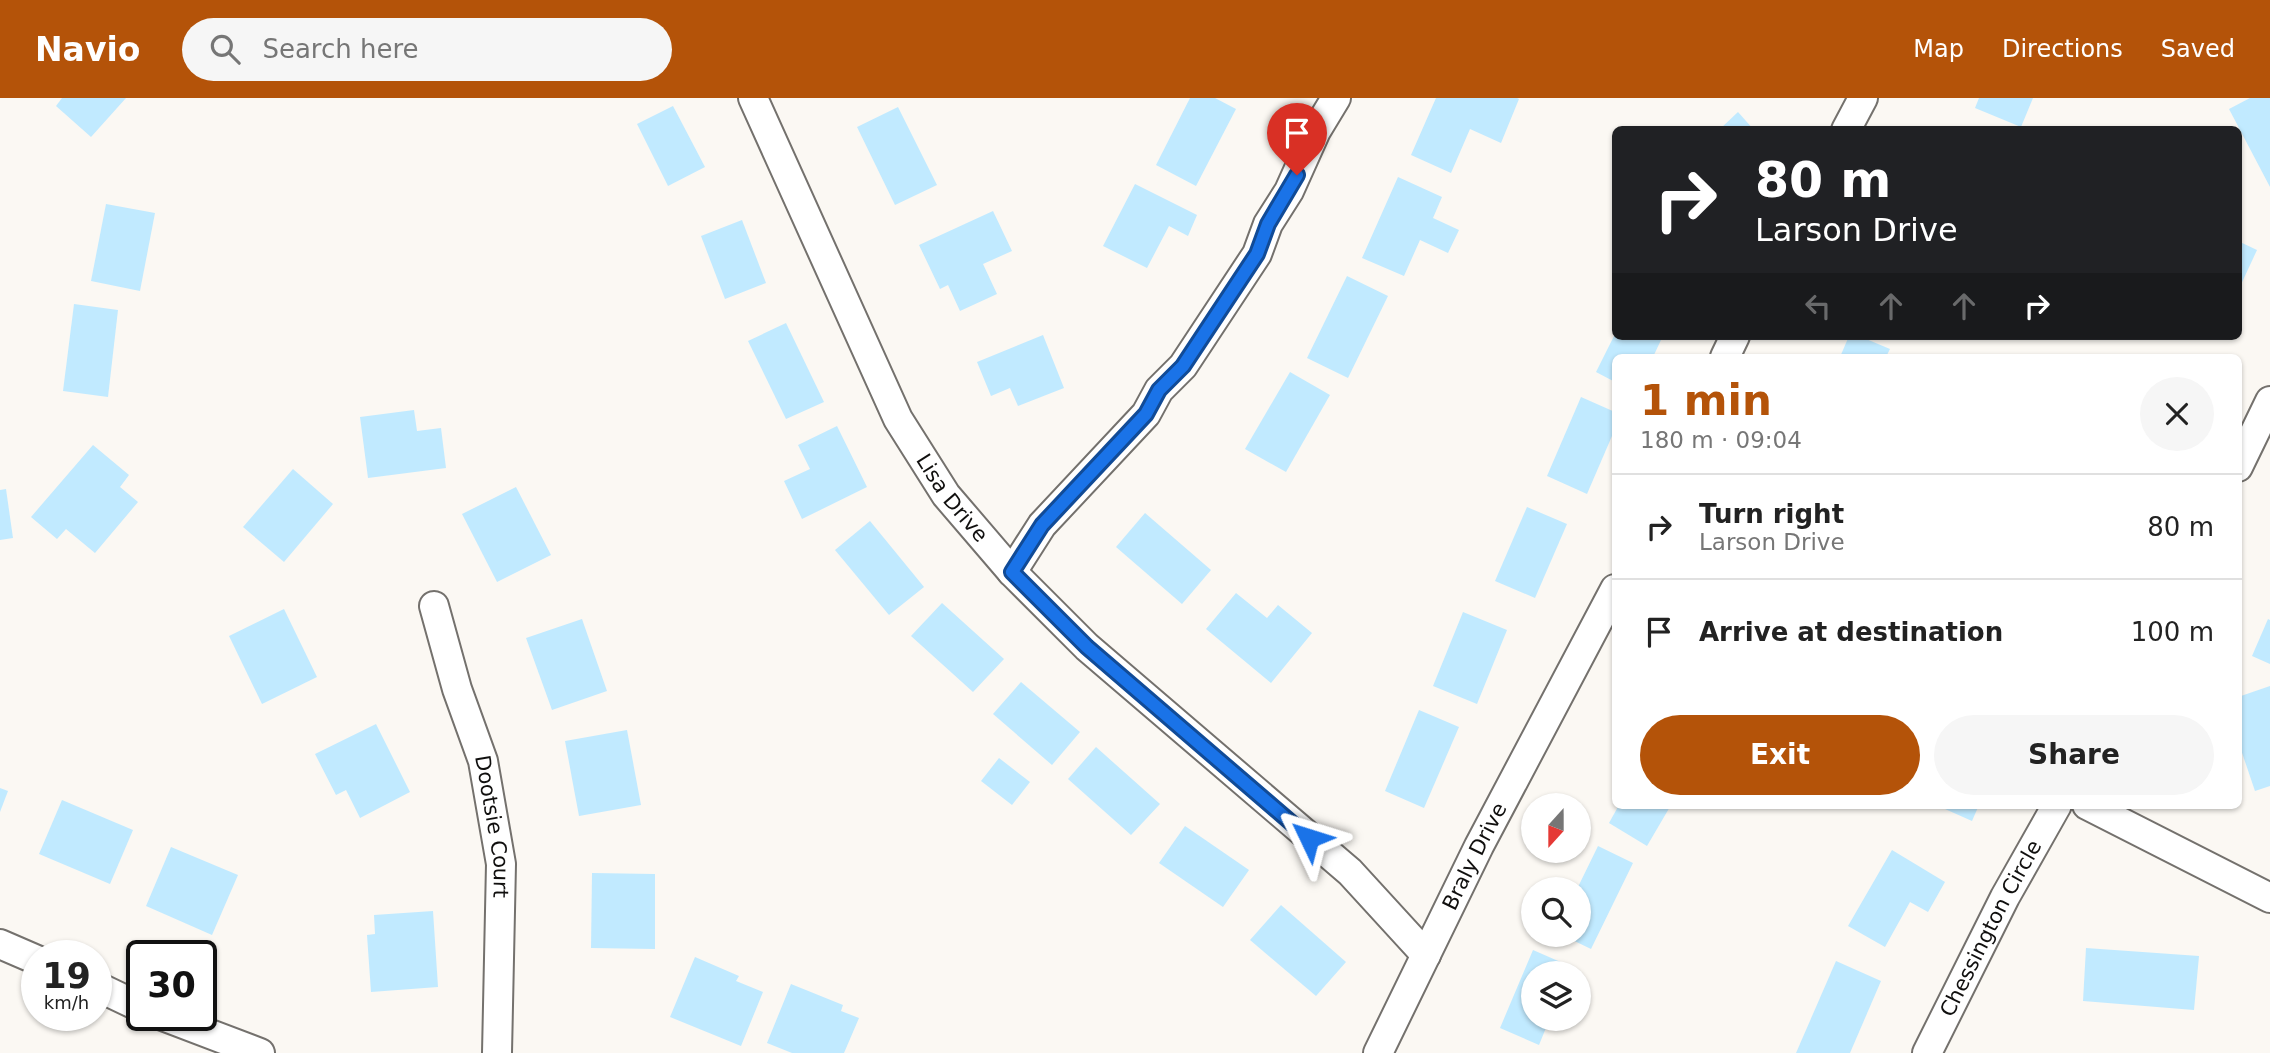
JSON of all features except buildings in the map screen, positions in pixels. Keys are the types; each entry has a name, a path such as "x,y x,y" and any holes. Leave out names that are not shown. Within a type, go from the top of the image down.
{"street":[{"name":"Lisa Drive","path":"753,98 791,178 841,299 898,419 946,495 1012,572 1087,647 1350,872 1426,955"},
{"path":"1012,572 1049,517 1146,414 1159,390 1183,366 1257,254 1268,224 1294,181 1316,131 1336,98"},
{"path":"1848,126 1863,98"},
{"path":"2242,459 2270,401"},
{"name":"Braly Drive","path":"1378,1053 1479,845 1612,595"},
{"name":"Dootsie Court","path":"435,606 457,689 483,761 499,851 501,914 497,1053"},
{"name":"Chessington Circle","path":"1927,1053 2005,897 2055,809"},
{"path":"2095,809 2270,898"},
{"path":"0,944 21,953"},
{"path":"202,1031 260,1053"}],"route":[{"path":"1297,175 1268,224 1257,254 1183,366 1159,390 1146,414 1069,492 1042,525 1012,572 1087,647 1309,838"}]}
